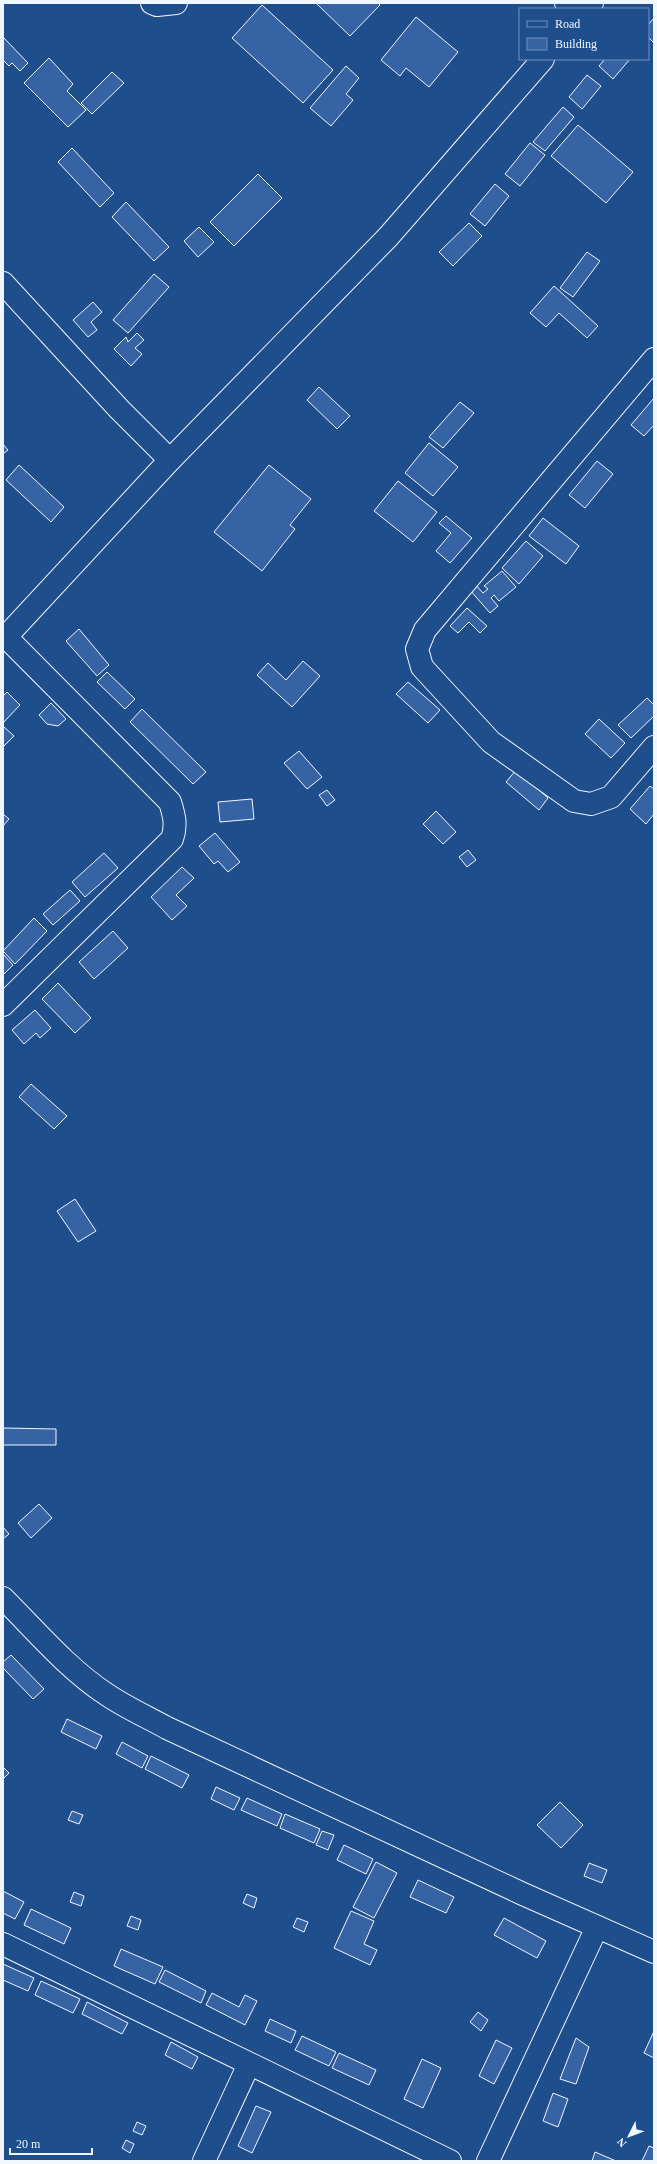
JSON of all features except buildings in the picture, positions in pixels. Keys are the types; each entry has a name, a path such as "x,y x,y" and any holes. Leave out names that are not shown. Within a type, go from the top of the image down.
{"street":[{"path":"152,3 157,5 176,3"},
{"path":"3,1005 172,839 176,829 175,816 170,802 5,639 170,460 388,236 542,60"},
{"path":"3,283 119,409 170,460"},
{"path":"654,358 424,630 417,649 422,667 491,742 574,801 591,804 611,798 654,747"},
{"path":"3,1598 67,1663 105,1693 137,1712 167,1728 516,1891 654,1952"},
{"path":"488,2161 597,1926"},
{"path":"3,1944 450,2161"},
{"path":"204,2161 249,2064"}]}
